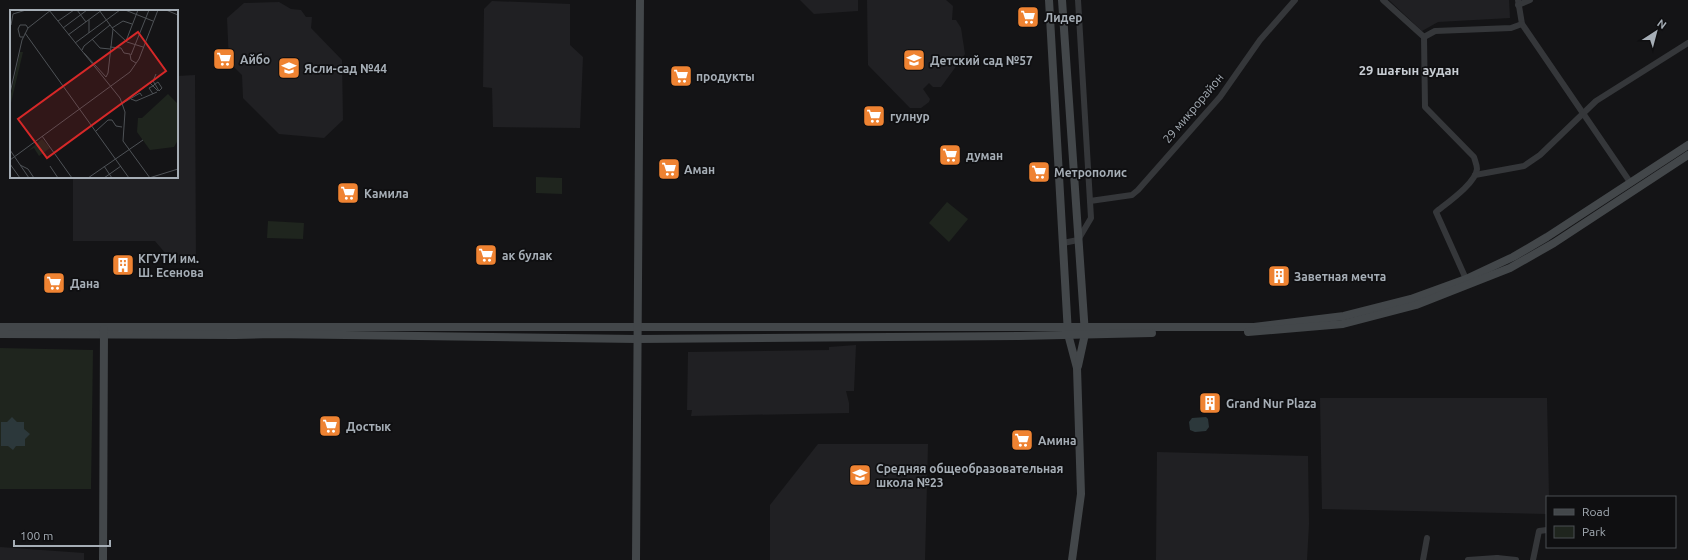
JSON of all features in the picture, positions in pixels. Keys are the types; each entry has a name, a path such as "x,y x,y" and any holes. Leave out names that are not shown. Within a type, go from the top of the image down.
{"main road":[{"path":"636,560 640,0"},
{"path":"1049,0 1068,330 1077,368 1080,494 1072,560"},
{"path":"1062,0 1084,331 1077,368"},
{"path":"1468,282 1547,237 1688,145"},
{"path":"0,334 104,330 637,326 1084,331 1228,330 1344,316 1411,299 1468,282 1517,264 1554,243 1688,155"},
{"path":"1630,182 1636,189"},
{"path":"0,327 637,339 1019,336 1068,330"},
{"path":"103,560 104,330"}],"street":[{"path":"1063,243 1078,240 1091,218 1078,0"},
{"name":"29 микрорайон","path":"1090,202 1132,195 1138,190 1220,97 1260,40 1295,0"},
{"path":"1383,0 1424,37 1425,107 1474,157 1477,168 1470,183 1436,212 1468,282"},
{"path":"1530,0 1518,2 1522,24 1630,182"},
{"path":"1424,37 1435,31 1511,28 1522,24"},
{"path":"1475,175 1524,166 1540,155 1596,101 1688,43"},
{"path":"1534,560 1539,531 1546,530"},
{"path":"1423,560 1427,538"},
{"path":"1468,560 1516,560"}],"shaded area":[{"path":"800,0 858,0 858,11 814,14"},
{"name":"Детский сад №57","path":"867,0 946,0 953,6 952,20 956,20 961,28 965,54 941,87 933,87 929,83 923,89 930,99 929,102 921,108 910,108 868,65"},
{"path":"1389,0 1509,0 1510,18 1438,22 1422,31"},
{"path":"492,1 570,4 570,45 583,57 580,128 493,127 492,88 483,87 484,9"},
{"name":"Ясли-сад №44","path":"279,2 291,9 301,10 306,17 312,17 311,28 342,60 343,120 324,138 279,134 243,98 242,75 229,62 227,18 244,3"},
{"path":"195,75 196,262 172,261 155,241 73,241 73,178 178,178 178,76"},
{"path":"856,345 854,391 846,391 849,403 849,413 691,416 692,410 687,410 688,352 829,350 829,347"},
{"path":"1320,398 1547,398 1549,496 1546,496 1546,514 1322,509"},
{"path":"12,417 17,422 24,422 24,429 30,434 25,439 25,446 16,446 13,450 8,446 1,446 1,422 7,422"},
{"path":"1206,417 1208,419 1209,427 1206,431 1195,432 1190,430 1189,422 1192,418"},
{"name":"Средняя общеобразовательная школа №23","path":"818,444 928,444 925,560 770,560 770,505"},
{"path":"1157,452 1308,456 1309,524 1307,560 1156,560"},
{"path":"0,547 84,553 84,560 0,560"}],"green space":[{"path":"536,177 562,178 562,194 536,193"},
{"path":"947,202 968,219 949,242 929,223"},
{"path":"268,221 304,223 303,239 267,238"},
{"path":"0,348 93,350 91,489 0,489"}],"place":[{"name":"Лидер","path":"1028,17"},
{"name":"Айбо","path":"224,59"},
{"name":"Детский сад №57","path":"914,60"},
{"name":"Ясли-сад №44","path":"289,68"},
{"name":"продукты","path":"681,76"},
{"name":"гулнур","path":"874,116"},
{"name":"думан","path":"950,155"},
{"name":"Аман","path":"669,169"},
{"name":"Метрополис","path":"1039,172"},
{"name":"Камила","path":"348,193"},
{"name":"ак булак","path":"486,255"},
{"name":"КГУТИ им. Ш. Есенова","path":"123,265"},
{"name":"Заветная мечта","path":"1279,276"},
{"name":"Дана","path":"54,283"},
{"name":"Grand Nur Plaza","path":"1210,403"},
{"name":"Достык","path":"330,426"},
{"name":"Амина","path":"1022,440"},
{"name":"Средняя общеобразовательная школа №23","path":"860,475"}],"district":[{"name":"29 шағын аудан","path":"1409,70"}]}
